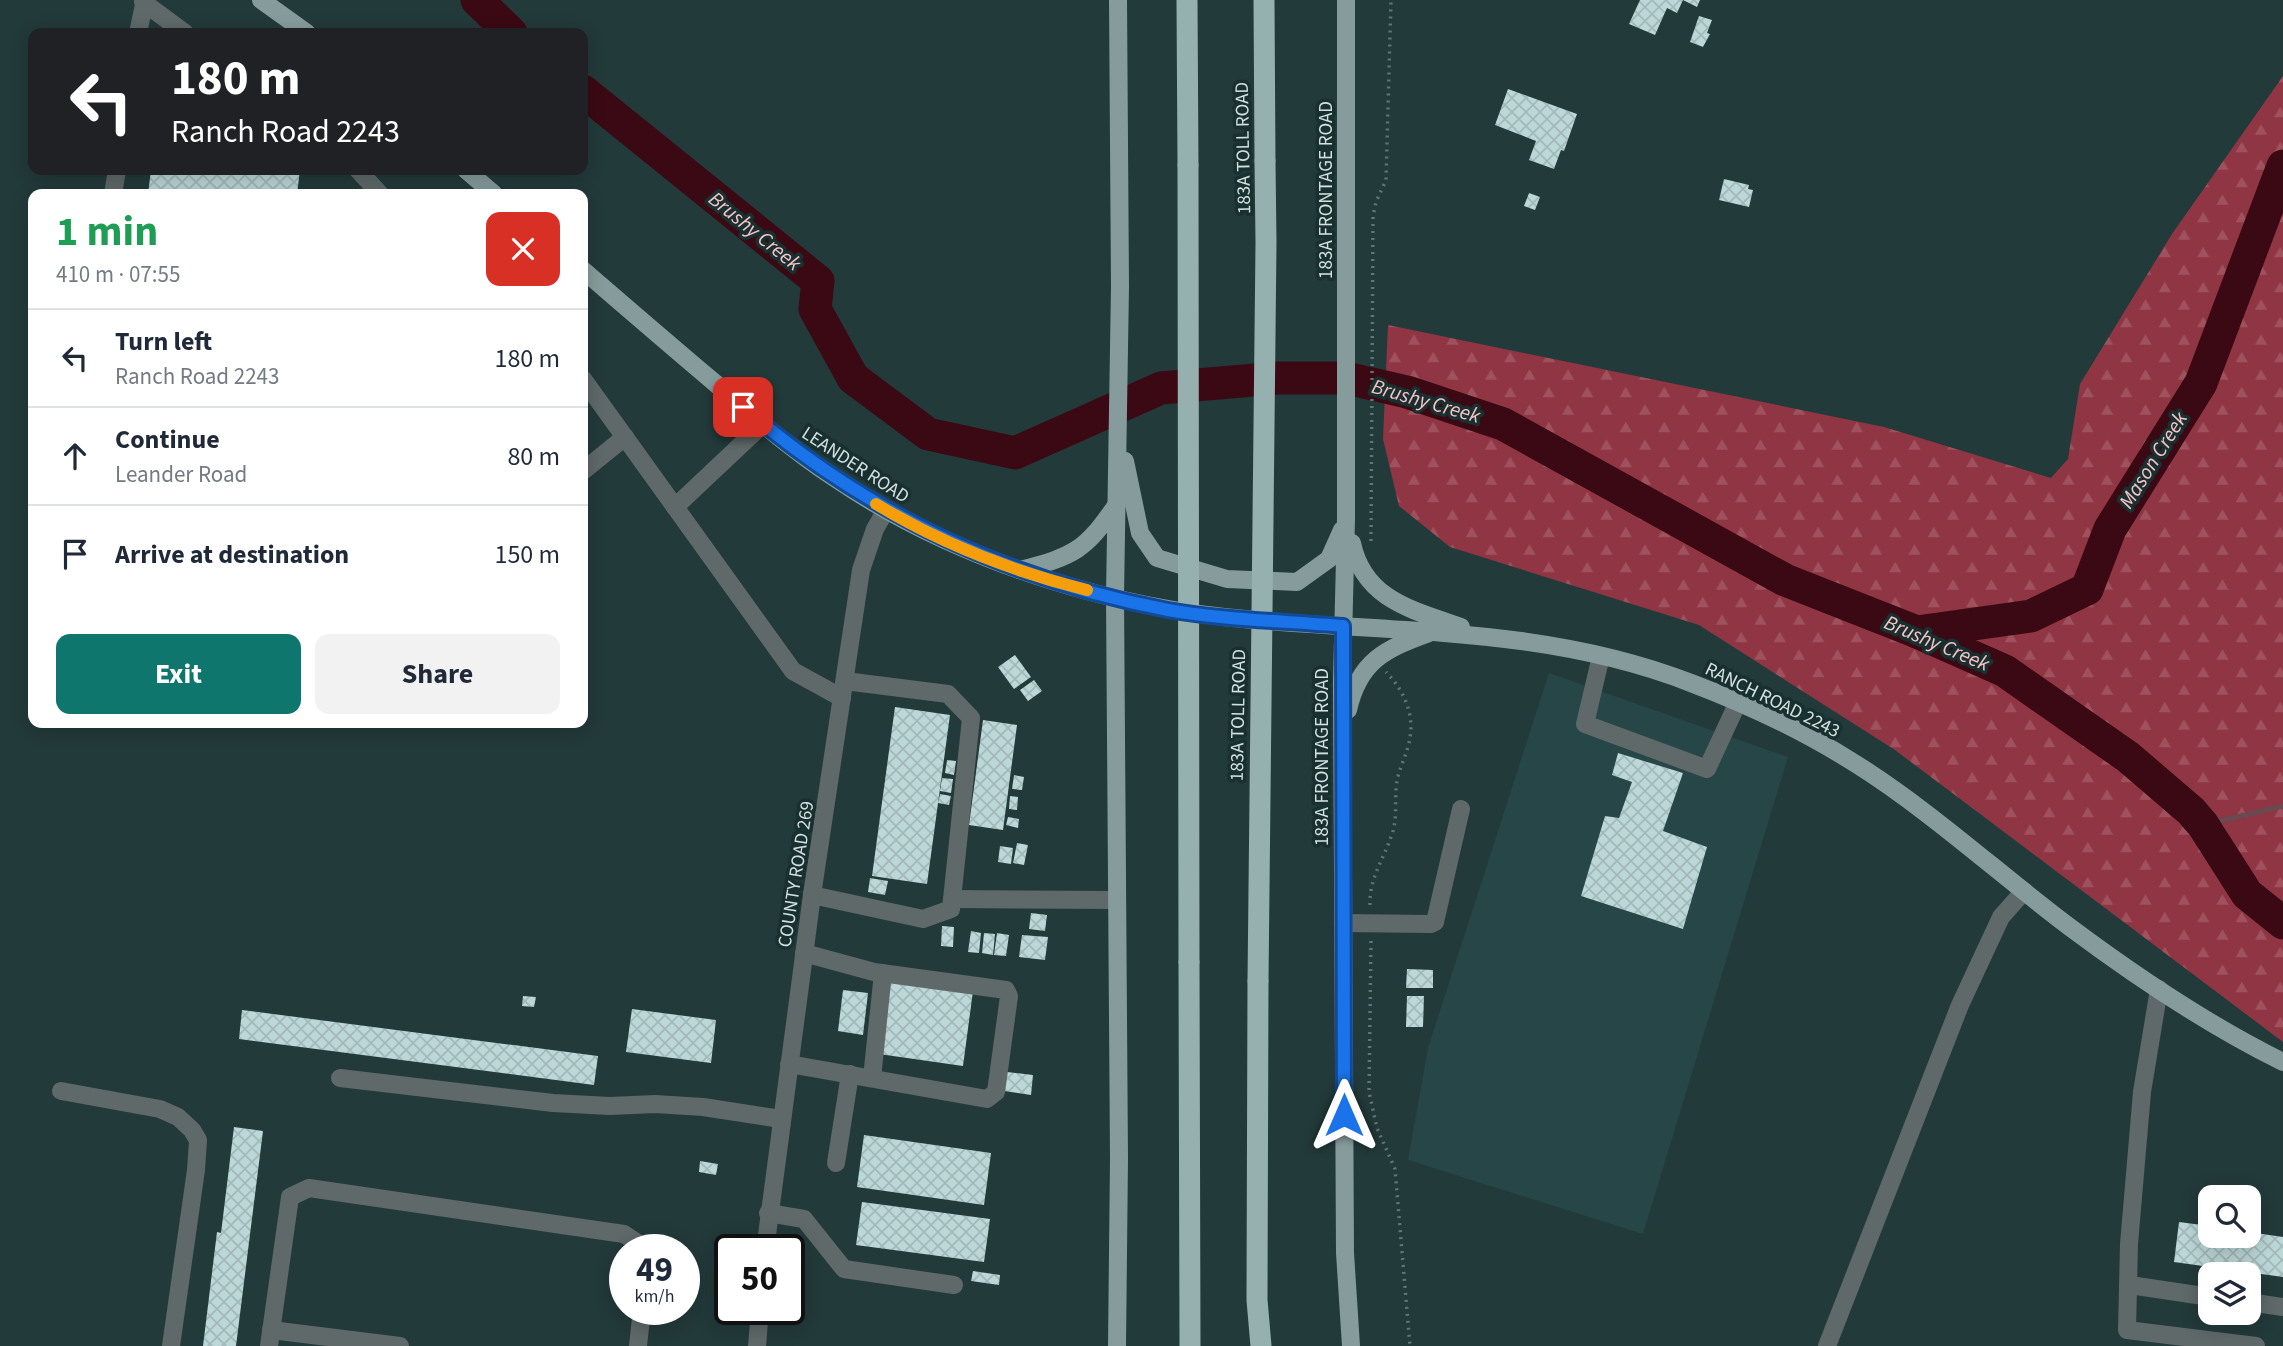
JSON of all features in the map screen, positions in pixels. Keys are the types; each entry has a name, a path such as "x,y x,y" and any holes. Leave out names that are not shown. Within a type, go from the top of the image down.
{"highway":[{"path":"1187,0 1191,1346"},
{"name":"183A TOLL ROAD","path":"1261,1346 1257,1300 1266,243 1264,0"}],"main road":[{"path":"261,0 300,28"},
{"path":"1117,1346 1119,1159 1115,596 1122,499 1119,430 1118,0"},
{"name":"183A FRONTAGE ROAD","path":"1346,0 1346,519 1342,740 1345,1253 1351,1346"},
{"path":"472,175 488,189"},
{"name":"LEANDER ROAD","path":"588,274 785,443 838,481 886,510 971,551 1020,570 1115,596"},
{"path":"1122,499 1157,558 1227,579 1297,582 1329,559 1346,519"},
{"path":"1020,570 1073,553 1098,532 1122,499"},
{"path":"1346,519 1357,565 1367,580 1381,592 1401,605 1483,635"},
{"name":"RANCH ROAD 2243","path":"1115,596 1169,610 1203,614 1483,635 1559,646 1685,680 1803,732 1857,765 1931,817 2071,928 2237,1038 2283,1062"},
{"path":"1342,740 1358,679 1371,663 1390,648 1433,631"}],"street":[{"path":"139,28 144,1 179,28"},
{"path":"363,175 375,189"},
{"path":"588,386 793,671 844,689 948,695 971,718 951,909 923,919 812,895"},
{"path":"675,507 763,424"},
{"path":"588,467 625,438"},
{"name":"COUNTY ROAD 269","path":"766,1234 812,895 861,570 875,529 886,510"},
{"path":"1601,656 1585,724 1707,769 1738,702"},
{"path":"1343,923 1436,922 1461,809"},
{"path":"1827,1346 1960,1005 2001,917 2024,891"},
{"path":"952,899 1117,900"},
{"path":"789,1064 987,1099 996,1092 1009,996 1006,990 883,973 804,954"},
{"path":"872,1079 883,973"},
{"path":"2160,989 2142,1092 2129,1244 2127,1330 2256,1346"},
{"path":"836,1163 850,1074"},
{"path":"340,1078 553,1103 703,1107 781,1119"},
{"path":"61,1091 160,1109 178,1117 198,1140 171,1346"},
{"path":"400,1346 270,1338 290,1197 309,1188 624,1234"},
{"path":"768,1213 804,1219 844,1269 954,1285"},
{"path":"2130,1285 2198,1295"},
{"path":"2261,1304 2283,1307"},
{"path":"638,1346 640,1325"},
{"path":"757,1346 759,1325"}],"path":[{"path":"1371,550 1373,216 1386,180 1391,0"},
{"path":"1383,667 1398,685 1411,722 1408,747 1397,781 1394,830 1369,890 1369,1092 1377,1128 1395,1169 1410,1346"}],"shaded area":[{"path":"1549,673 1788,757 1643,1234 1408,1160 1428,1048"}],"green space":[{"path":"2283,76 2283,1042 1895,750 1699,625 1450,547 1399,506 1383,439 1388,325 1884,427 2051,478 2068,459 2080,384 2172,234"}],"building":[{"path":"1640,0 1683,0 1677,13 1667,8 1655,35 1629,24"},
{"path":"1683,0 1700,0 1697,7"},
{"path":"1699,16 1712,20 1707,33 1710,34 1703,47 1690,42"},
{"path":"1508,89 1577,114 1564,151 1561,150 1554,169 1529,160 1536,141 1495,125"},
{"path":"150,175 299,175 298,189 149,189"},
{"path":"1724,179 1749,185 1748,189 1753,190 1749,207 1719,200"},
{"path":"1529,193 1540,197 1535,210 1524,206"},
{"path":"1015,655 1031,677 1014,689 998,667"},
{"path":"1034,680 1042,691 1028,701 1020,690"},
{"path":"895,707 950,715 927,884 872,876"},
{"path":"983,720 1017,725 1003,830 969,825"},
{"path":"1618,753 1683,773 1663,831 1707,847 1683,929 1581,896 1605,816 1619,818 1632,782 1612,775"},
{"path":"947,760 956,761 954,775 945,773"},
{"path":"1014,775 1024,777 1022,790 1012,789"},
{"path":"942,778 953,779 951,793 940,791"},
{"path":"940,794 951,796 949,805 938,803"},
{"path":"1010,796 1018,797 1017,810 1009,809"},
{"path":"1008,817 1019,819 1018,828 1006,825"},
{"path":"1017,843 1028,845 1024,865 1013,863"},
{"path":"1000,846 1013,848 1011,864 998,862"},
{"path":"870,878 888,881 885,895 868,892"},
{"path":"1031,913 1047,915 1045,931 1029,929"},
{"path":"942,926 954,927 953,947 941,946"},
{"path":"971,931 981,933 979,953 968,952"},
{"path":"984,933 995,934 993,955 982,953"},
{"path":"997,933 1009,935 1006,956 994,955"},
{"path":"1022,935 1048,937 1045,960 1019,957"},
{"path":"1407,969 1433,970 1433,988 1406,988"},
{"path":"889,979 973,991 963,1066 879,1054"},
{"path":"843,990 868,993 863,1035 838,1031"},
{"path":"523,996 536,997 534,1007 522,1006"},
{"path":"1407,996 1424,996 1423,1027 1406,1027"},
{"path":"632,1009 716,1020 711,1063 626,1052"},
{"path":"242,1010 598,1056 594,1085 239,1039"},
{"path":"1007,1072 1033,1075 1031,1095 1004,1091"},
{"path":"234,1127 263,1131 236,1346 203,1346 217,1232 221,1233"},
{"path":"864,1135 991,1153 984,1205 857,1187"},
{"path":"700,1161 718,1164 716,1175 699,1172"},
{"path":"862,1202 990,1219 984,1262 856,1245"},
{"path":"2179,1222 2198,1224 2198,1248 2261,1248 2261,1234 2283,1237 2283,1277 2261,1274 2261,1262 2198,1262 2198,1265 2174,1262"},
{"path":"973,1271 1000,1275 999,1285 971,1281"}],"waterway":[{"name":"Brushy Creek","path":"477,0 506,28"},
{"name":"Brushy Creek","path":"588,95 818,281 815,309 853,378 928,434 1015,453 1161,388 1278,378 1346,378 1407,392 1503,424 1785,580 1917,632 2005,671 2128,757 2191,811 2203,825 2247,894 2283,923"},
{"name":"Mason Creek","path":"1917,632 2031,616 2087,589 2110,529 2201,383 2283,166"},
{"path":"2203,825 2283,806"}],"slow traffic":[{"path":"876,504 971,551 1020,570 1087,590"}],"route":[{"path":"743,407 785,443 838,481 886,510 971,551 1020,570 1169,610 1343,626 1344,1115"}]}
